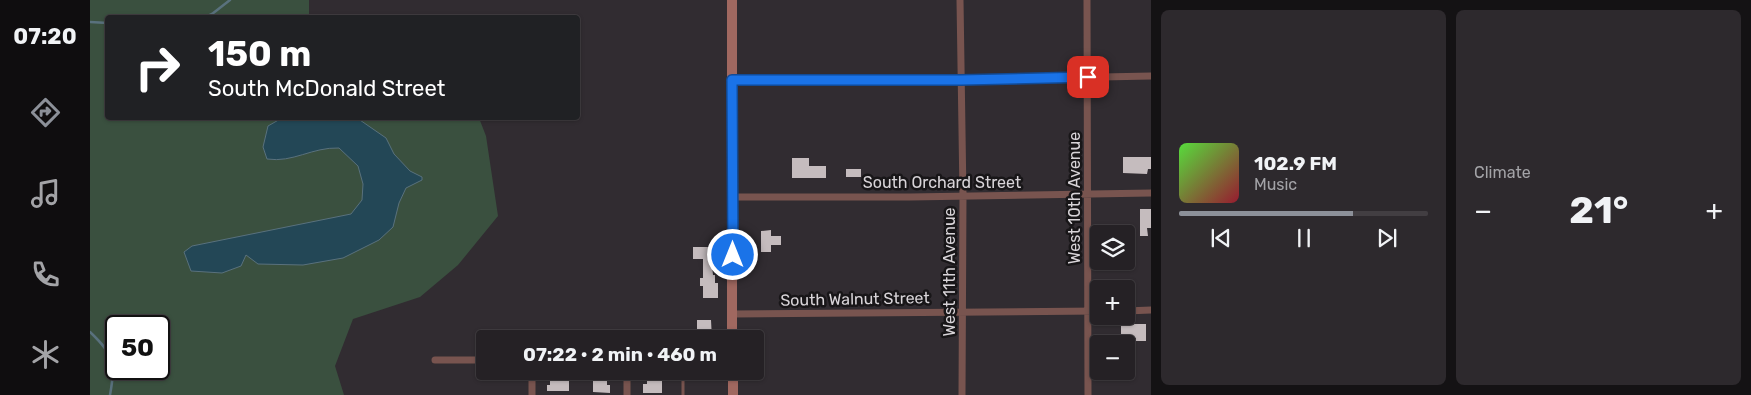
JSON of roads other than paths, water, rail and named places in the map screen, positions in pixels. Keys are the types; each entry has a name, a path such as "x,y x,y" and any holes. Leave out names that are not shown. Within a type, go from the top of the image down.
{"main road":[{"path":"732,0 732,330"},
{"path":"732,380 733,395"}],"street":[{"name":"West 11th Avenue","path":"960,0 963,196 962,395"},
{"name":"West 10th Avenue","path":"1087,0 1088,395"},
{"path":"732,80 961,80 1151,76"},
{"name":"South Orchard Street","path":"733,197 1151,193"},
{"path":"1135,311 1151,310"},
{"name":"South Walnut Street","path":"732,314 1088,311"},
{"path":"435,360 476,360"},
{"path":"532,380 532,395"},
{"path":"627,380 627,395"}],"lane":[{"path":"684,380 684,395"}],"water":[{"path":"278,120 360,120 386,138 394,154 410,171 422,177 422,180 406,188 399,203 393,227 379,240 343,258 303,265 258,264 246,255 241,266 222,273 191,271 184,252 192,246 351,214 362,200 363,184 358,166 339,148 329,148 285,159 267,159 263,147 268,126"}],"waterway":[{"path":"210,15 230,0"},
{"path":"90,22 105,23"},
{"path":"90,332 104,347 111,360 113,374 110,395"}]}
